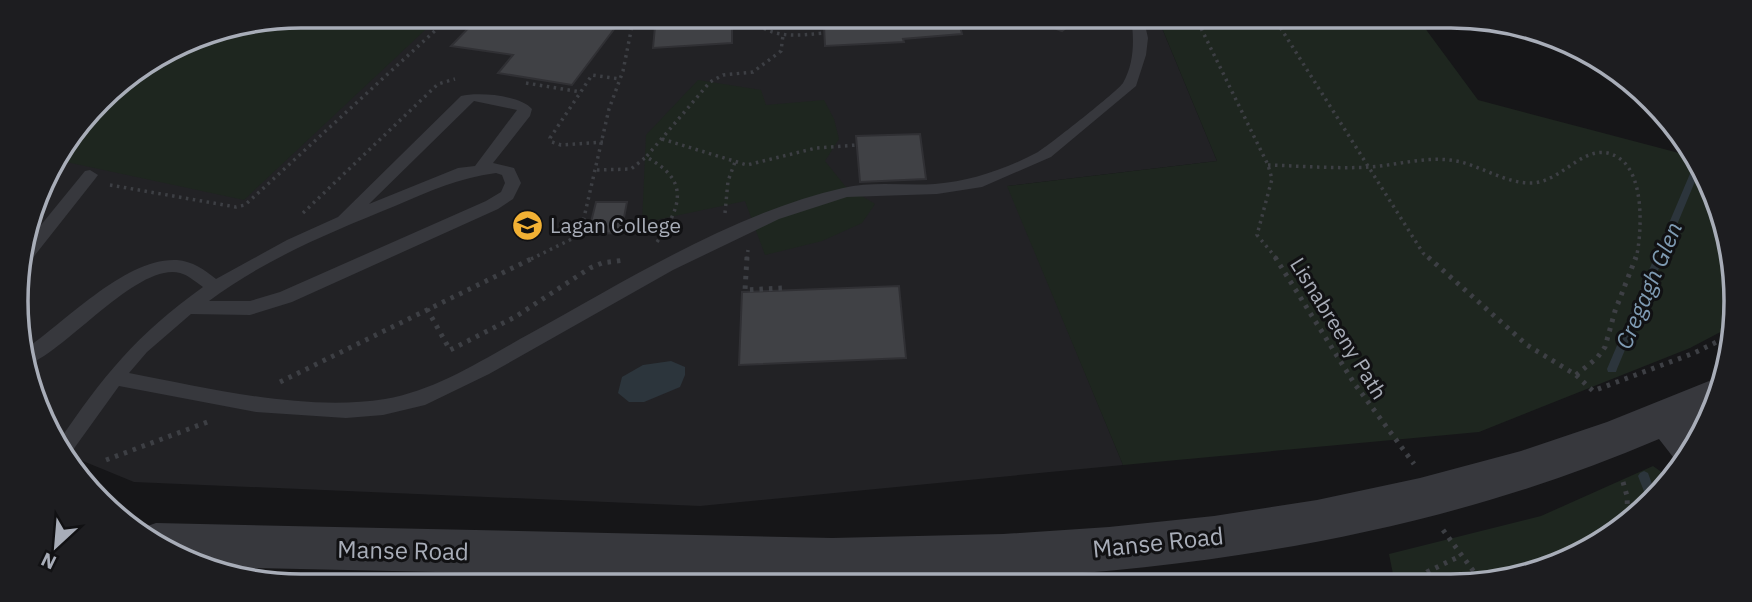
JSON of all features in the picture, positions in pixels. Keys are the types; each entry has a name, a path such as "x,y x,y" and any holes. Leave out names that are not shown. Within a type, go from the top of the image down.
{"street":[{"name":"Manse Road","path":"197,553 229,560 894,560 1020,556 1223,536 1293,525 1441,512 1705,400"},
{"path":"1654,423 1683,445"}],"lane":[{"path":"114,378 256,404 346,410 383,407 418,400 482,369 667,266 773,215 846,192 937,189 982,182 1027,164 1046,153 1129,86 1139,55 1139,28"},
{"path":"339,224 466,99 474,97 520,105 525,109 523,116 481,168"},
{"path":"68,444 114,378 140,348 185,307 214,286 265,256 463,172 497,168 509,172 513,183 507,195 492,205 286,297 250,308 185,307"},
{"path":"33,249 94,181"},
{"path":"33,353 127,284 160,267 176,265 189,269 214,286"}],"path":[{"path":"94,181 236,207 245,205 439,28"},
{"path":"256,404 271,386 576,239 583,230 609,109 620,79 631,28"},
{"path":"758,28 773,36 824,33"},
{"name":"Lisnabreeny Path","path":"1201,28 1268,165 1272,179 1257,235 1271,250 1441,512"},
{"path":"1281,28 1423,253 1527,345 1576,375 1593,391 1694,353 1722,340"},
{"path":"597,170 631,169 662,139 710,82 723,75 753,72 781,51 783,35"},
{"path":"604,142 561,145 552,142 550,138 592,75 620,79"},
{"path":"662,139 747,165 816,148 857,145"},
{"path":"1268,165 1370,167 1445,160 1474,164 1532,184 1559,178 1581,156 1596,152 1620,156 1629,165 1635,179 1640,234 1634,266 1615,311 1605,349 1576,375"},
{"path":"646,156 669,171 679,195 668,227 656,244"},
{"path":"427,309 450,349 515,317 590,268 602,263 632,259"},
{"path":"106,460 219,418"},
{"path":"1623,482 1627,509"},
{"path":"1441,512 1460,556 1474,573"},
{"path":"1424,574 1460,556"}],"shaded area":[{"name":"Lagan College","path":"301,28 1162,28 1217,161 1008,186 1123,465 700,506 134,482 78,459 56,422 42,389 30,337 28,301 33,248 42,213 56,180 74,149 96,121 121,96 149,74 180,56 213,42 265,30"},
{"path":"427,28 244,200 66,162 96,121 135,84 180,56 213,42 265,30"},
{"path":"1162,28 1425,28 1478,100 1680,153 1696,180 1715,230 1722,265 1722,331 1690,348 1479,432 1123,465 1007,186 1217,161"},
{"path":"698,80 761,90 766,105 824,100 834,119 839,139 825,161 845,186 875,204 862,223 822,241 765,255 745,201 642,223 646,135"},
{"path":"671,361 685,367 680,387 644,402 629,402 618,393 622,377 643,365"},
{"path":"1653,466 1663,473 1631,506 1603,528 1572,546 1539,560 1487,572 1393,574 1389,554 1541,516"}],"building":[{"path":"468,28 615,28 572,85 498,73 513,55 451,46"},
{"path":"655,28 732,28 732,43 653,48"},
{"path":"824,28 960,28 962,34 903,39 904,42 825,46"},
{"path":"920,134 926,179 860,182 856,136"},
{"path":"596,202 627,202 621,233 588,234"},
{"path":"899,286 906,358 739,365 742,292"}],"waterway":[{"name":"Cregagh Glen","path":"1612,369 1693,176"},
{"name":"Cregagh Glen","path":"1644,476 1648,489"}],"place":[{"name":"Lagan College","path":"527,225"}]}
